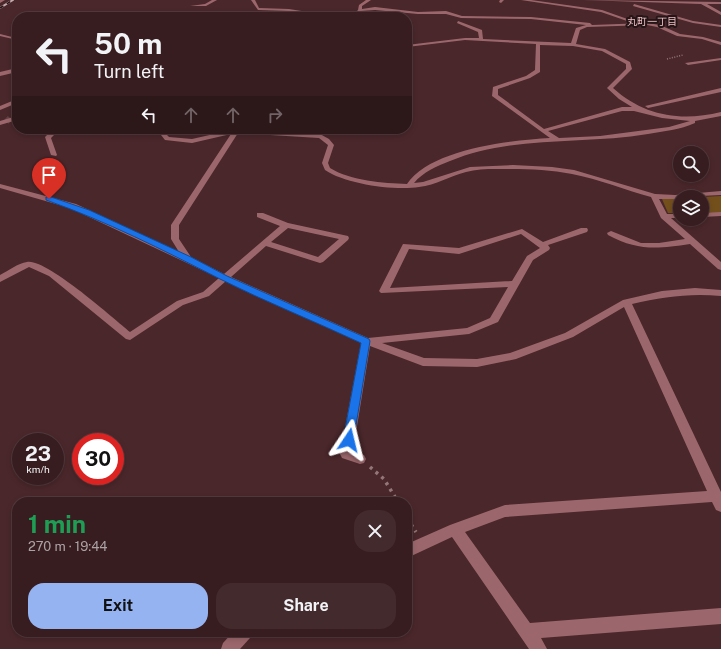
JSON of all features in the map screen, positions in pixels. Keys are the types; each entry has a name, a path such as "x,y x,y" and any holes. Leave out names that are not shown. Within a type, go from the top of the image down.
{"street":[{"path":"192,6 206,5 215,0"},
{"path":"253,0 258,9 297,12"},
{"path":"369,0 360,6 360,10 378,8 412,12"},
{"path":"523,0 602,11 641,23 658,26 678,36 707,39 721,44"},
{"path":"585,0 700,1 721,3"},
{"path":"618,0 693,22 721,26"},
{"path":"700,1 721,14"},
{"path":"271,9 277,12"},
{"path":"412,12 452,12 461,16 531,18 590,24 641,23"},
{"path":"458,22 480,31 481,39"},
{"path":"573,45 578,29 590,24"},
{"path":"0,35 12,38"},
{"path":"412,45 447,40 481,39 573,45 604,50 628,63 629,69 610,88 617,95 648,109 678,119 696,120 721,114"},
{"path":"538,42 538,71 532,75 501,84 495,88 495,96 543,131 558,140"},
{"path":"688,63 721,59"},
{"path":"0,74 12,71"},
{"path":"543,131 622,109 648,109 721,90"},
{"path":"0,108 12,104"},
{"path":"648,109 672,128"},
{"path":"0,123 12,119"},
{"path":"409,186 412,179 451,157 497,144 631,136 672,128 691,123 696,120"},
{"path":"51,134 48,137 54,155"},
{"path":"165,134 167,139 180,141 192,141 223,134"},
{"path":"188,259 175,239 175,225 234,134"},
{"path":"286,134 320,136 327,140 330,145 325,164 328,169 338,175 387,185 409,186 428,183 458,171 479,168 535,168 561,169 574,172 654,196 675,197 721,193"},
{"path":"0,186 72,206 366,341 423,362 477,363 512,356 569,335 626,302 662,294 695,291 721,293"},
{"path":"654,196 664,216 721,267"},
{"path":"709,215 721,214"},
{"path":"260,215 286,225 345,238 320,260 264,243"},
{"path":"664,216 673,216"},
{"path":"0,279 29,264 52,274 130,337 180,303 206,294 286,225"},
{"path":"541,245 584,230"},
{"path":"366,341 469,331 494,320 530,258 546,248 522,231 459,251 406,246 384,291 514,284"},
{"path":"611,233 627,242 648,247 691,241"},
{"path":"412,549 455,529 505,511 719,501 626,302"},
{"path":"360,459 346,454 366,341"},
{"path":"455,529 539,649"},
{"path":"525,631 721,616"},
{"path":"229,649 240,637"}],"path":[{"path":"360,459 384,479 395,497"}],"shaded area":[{"path":"721,196 721,215 709,214 709,197"},
{"path":"673,198 673,213 668,213 662,199"}],"tunnel":[{"path":"6,118 12,123"}],"railway":[{"path":"0,8 13,0"}],"district":[{"name":"丸町一丁目","path":"652,21"}],"route":[{"path":"49,199 86,212 224,277 366,341 349,440"}]}
